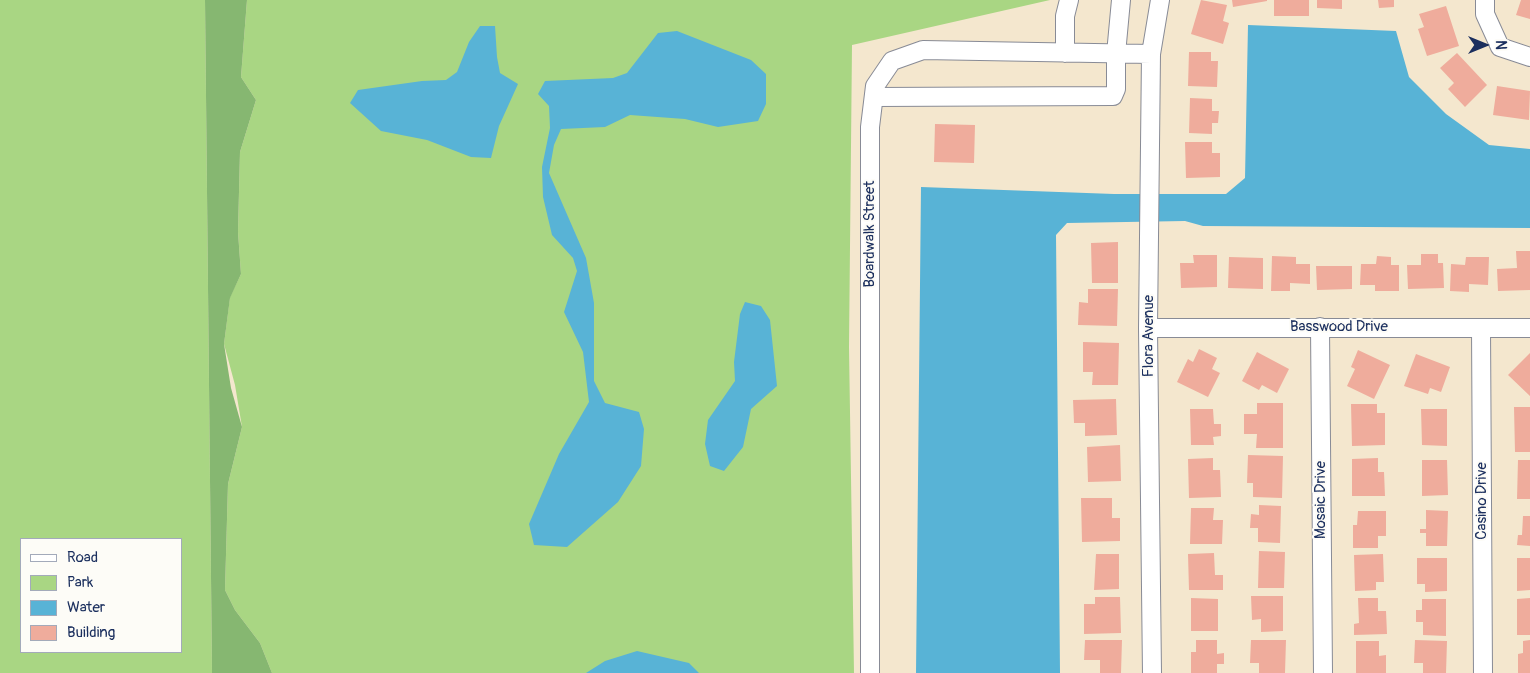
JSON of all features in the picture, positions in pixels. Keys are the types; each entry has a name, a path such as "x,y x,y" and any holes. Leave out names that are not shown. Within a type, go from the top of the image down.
{"street":[{"path":"1064,53 1064,16 1068,0"},
{"path":"874,97 1113,96 1116,88 1116,54 1120,0"},
{"name":"Flora Avenue","path":"1152,673 1148,328 1151,54 1160,0"},
{"path":"1485,0 1485,14 1500,47 1530,58"},
{"name":"Boardwalk Street","path":"870,673 870,127 875,86 892,60 923,50 1151,54"},
{"name":"Mosaic Drive","path":"1320,327 1322,673"},
{"name":"Basswood Drive","path":"1148,328 1530,328"},
{"name":"Casino Drive","path":"1481,328 1483,673"}],"green space":[{"path":"0,0 205,0 212,673 0,673"},
{"path":"205,0 247,0 241,77 256,100 240,152 238,232 241,274 230,298 224,344 231,388 242,427 228,484 225,590 235,610 260,643 272,673 212,673"},
{"path":"247,0 1050,0 852,45 849,347 854,673 272,673 260,643 235,610 225,590 228,484 242,427 235,385 224,344 230,297 241,274 238,232 240,152 256,100 241,77"}],"water":[{"path":"1248,25 1396,31 1409,77 1446,114 1489,145 1530,149 1530,228 1203,226 1185,221 1067,223 1056,235 1060,673 916,673 921,187 1114,194 1226,194 1245,178"},
{"path":"480,26 495,26 500,73 518,84 499,126 491,158 471,157 427,140 381,131 350,103 358,90 422,81 446,80 457,72 469,42"},
{"path":"677,31 751,60 766,74 766,104 758,121 718,127 685,119 630,115 605,127 561,129 554,145 549,173 586,258 594,303 594,381 605,403 639,412 644,429 641,466 618,502 567,547 534,545 529,524 559,454 589,402 583,352 564,312 577,271 573,258 552,235 543,197 542,167 550,128 549,106 538,94 545,81 613,78 627,73 658,33"},
{"path":"745,302 761,306 770,320 777,386 751,409 743,447 724,471 710,466 705,444 708,420 735,381 734,362 740,314"},
{"path":"637,651 689,663 699,673 586,673 605,661"}],"building":[{"path":"1201,0 1227,5 1223,21 1229,23 1223,44 1191,34"},
{"path":"1232,0 1267,0 1267,1 1233,7"},
{"path":"1274,0 1309,0 1309,16 1274,16"},
{"path":"1317,0 1342,0 1342,9 1317,8"},
{"path":"1378,0 1394,0 1394,7 1379,8"},
{"path":"1521,0 1530,0 1530,19 1516,15"},
{"path":"1446,6 1459,46 1427,56 1418,29 1424,27 1419,14"},
{"path":"1189,52 1211,52 1211,61 1218,61 1217,87 1188,86"},
{"path":"1457,53 1487,85 1465,107 1448,89 1454,83 1440,68"},
{"path":"1497,86 1530,91 1529,120 1493,115"},
{"path":"1190,98 1212,99 1212,111 1219,111 1218,123 1212,123 1212,134 1189,133"},
{"path":"935,124 975,125 974,163 934,162"},
{"path":"1185,142 1212,142 1212,153 1220,153 1220,177 1186,178"},
{"path":"1118,242 1118,283 1092,283 1091,243"},
{"path":"1516,251 1530,251 1530,290 1498,291 1497,269 1517,268"},
{"path":"1421,254 1438,254 1438,263 1443,263 1444,288 1408,289 1407,265 1421,265"},
{"path":"1193,255 1217,255 1217,287 1181,288 1180,263 1194,263"},
{"path":"1272,256 1296,257 1296,264 1310,264 1310,284 1290,283 1290,291 1271,291"},
{"path":"1377,256 1391,257 1391,265 1399,265 1399,291 1375,291 1375,285 1360,285 1361,264 1376,264"},
{"path":"1229,257 1263,258 1263,289 1228,288"},
{"path":"1466,257 1489,257 1488,285 1469,284 1469,292 1450,291 1451,264 1465,265"},
{"path":"1316,266 1352,266 1352,289 1317,290"},
{"path":"1088,289 1118,289 1117,326 1078,325 1079,302 1088,303"},
{"path":"1083,342 1119,343 1118,385 1092,385 1093,372 1083,372"},
{"path":"1199,349 1217,358 1212,369 1220,373 1208,397 1177,382 1188,359 1193,362"},
{"path":"1358,350 1390,365 1374,399 1347,386 1355,369 1351,367"},
{"path":"1257,352 1289,369 1277,393 1262,385 1259,390 1242,381"},
{"path":"1530,353 1530,396 1508,375"},
{"path":"1416,354 1450,367 1441,392 1430,388 1428,394 1404,386"},
{"path":"1116,399 1117,435 1085,436 1085,423 1074,423 1073,400"},
{"path":"1257,403 1283,403 1283,448 1256,448 1257,434 1244,434 1244,414 1257,414"},
{"path":"1351,404 1377,404 1377,413 1385,413 1385,445 1352,446"},
{"path":"1514,407 1530,407 1530,452 1515,452"},
{"path":"1190,409 1213,409 1214,424 1221,424 1221,436 1213,437 1214,445 1191,445"},
{"path":"1421,409 1447,409 1447,446 1422,445"},
{"path":"1120,445 1121,481 1088,482 1087,447"},
{"path":"1248,455 1283,456 1282,498 1253,497 1253,483 1247,483"},
{"path":"1213,458 1213,470 1220,470 1221,497 1189,498 1188,459"},
{"path":"1378,458 1378,472 1384,472 1385,496 1352,496 1352,459"},
{"path":"1422,460 1447,460 1448,495 1422,496"},
{"path":"1518,460 1530,460 1530,499 1517,499"},
{"path":"1081,498 1112,498 1112,518 1120,518 1120,541 1082,542"},
{"path":"1259,505 1281,506 1280,543 1258,542 1258,528 1250,528 1251,514 1259,515"},
{"path":"1191,508 1214,508 1213,520 1223,520 1222,544 1190,544"},
{"path":"1426,510 1448,511 1447,546 1426,546 1426,533 1420,533 1420,529 1426,529"},
{"path":"1358,511 1386,511 1386,536 1378,536 1378,548 1353,548 1353,525 1357,525"},
{"path":"1523,516 1530,516 1530,546 1517,545 1518,535 1522,535"},
{"path":"1259,551 1285,552 1284,588 1258,588"},
{"path":"1214,553 1215,575 1223,575 1223,590 1189,590 1188,554"},
{"path":"1096,554 1119,554 1119,589 1094,590"},
{"path":"1383,554 1384,582 1376,582 1376,590 1355,591 1354,555"},
{"path":"1417,558 1447,558 1447,591 1425,592 1425,584 1417,584"},
{"path":"1517,558 1530,558 1530,590 1517,591"},
{"path":"1251,596 1283,596 1283,631 1261,632 1261,619 1252,620"},
{"path":"1095,597 1120,597 1121,633 1084,634 1084,604 1095,604"},
{"path":"1191,598 1218,599 1218,631 1191,631"},
{"path":"1358,598 1378,598 1378,611 1386,611 1387,634 1354,635 1354,624 1359,623"},
{"path":"1530,598 1530,635 1517,635 1517,599"},
{"path":"1422,599 1446,599 1446,636 1423,635 1423,622 1416,622 1416,610 1422,610"},
{"path":"1085,640 1122,640 1121,673 1100,673 1100,660 1084,660"},
{"path":"1196,640 1217,640 1217,654 1224,653 1224,664 1217,664 1217,673 1191,673 1191,652 1196,652"},
{"path":"1251,640 1286,640 1285,673 1259,673 1259,663 1250,663"},
{"path":"1415,640 1447,641 1446,673 1423,673 1423,663 1414,663"},
{"path":"1530,640 1530,673 1518,673 1518,654 1523,653 1523,641"},
{"path":"1356,641 1379,641 1379,656 1386,655 1386,673 1356,673"}]}
